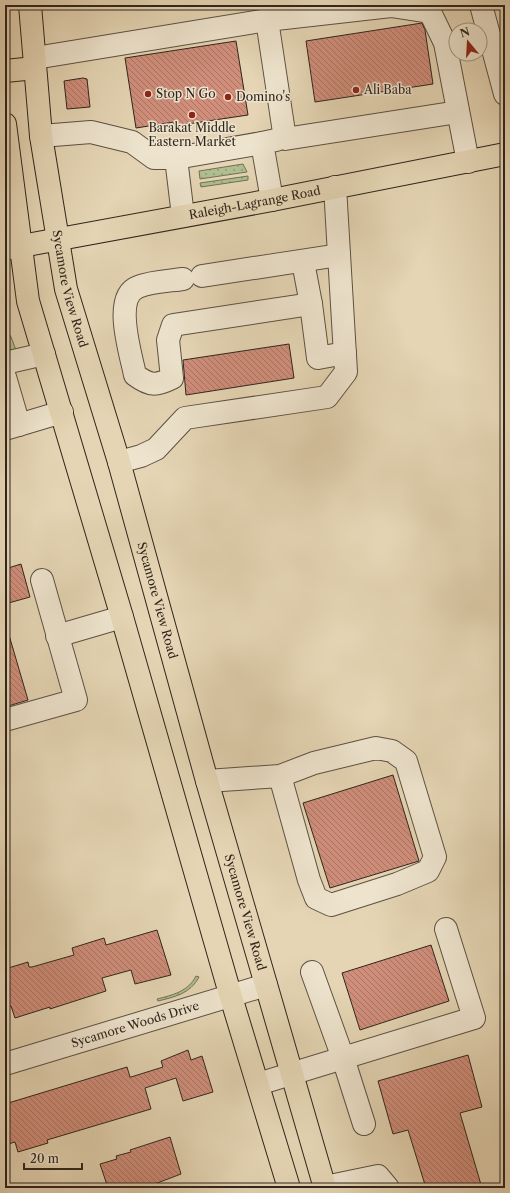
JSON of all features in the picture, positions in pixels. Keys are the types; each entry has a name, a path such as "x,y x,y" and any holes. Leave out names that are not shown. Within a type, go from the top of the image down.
{"main road":[{"name":"Sycamore View Road","path":"30,5 41,136 66,289 119,462 207,781 325,1188"},
{"path":"5,71 35,63"},
{"path":"5,124 12,248 122,617 231,997 289,1188"},
{"name":"Raleigh-Lagrange Road","path":"12,248 272,200 505,154"}],"street":[{"path":"482,5 505,94"},
{"path":"35,63 268,20 391,6 430,12 445,43 468,162"},
{"path":"268,20 285,139"},
{"path":"41,136 91,132 132,142 154,158 176,158 285,139 458,112"},
{"path":"262,143 272,200"},
{"path":"176,158 183,216"},
{"path":"119,462 141,456 156,449 185,418 327,397 346,372 335,187"},
{"path":"310,304 173,324 168,340 172,378 162,383 146,384 135,375 124,312 126,298 129,293 137,287 193,277 303,262 339,255"},
{"path":"303,262 318,358 345,353"},
{"path":"5,363 44,354"},
{"path":"6,387 12,427 62,412"},
{"path":"5,720 76,700 42,580"},
{"path":"57,636 122,617"},
{"path":"207,781 280,776 314,763 376,748 392,751 406,761 436,857 428,870 397,884 331,905 316,898 309,880 280,776"},
{"path":"258,1084 474,1018 446,929"},
{"path":"312,972 343,1058 364,1124"},
{"name":"Sycamore Woods Drive","path":"5,1064 231,997 266,985"},
{"path":"325,1188 378,1176 388,1188"}],"green space":[{"path":"243,164 247,172 200,179 199,171"},
{"path":"248,176 248,180 201,187 200,183"},
{"path":"5,327 11,337 16,350 5,350"},
{"path":"196,976 199,977 186,991 176,996 158,1001 157,999 179,992 189,986"}],"building":[{"path":"422,23 425,30 433,84 315,102 306,41"},
{"path":"236,41 248,115 174,126 174,122 136,128 125,58"},
{"path":"83,78 87,79 90,107 67,109 64,81"},
{"path":"289,344 294,378 186,395 183,360"},
{"path":"21,564 30,597 5,604 5,569"},
{"path":"5,635 9,635 28,700 5,707"},
{"path":"393,775 419,861 330,888 303,803"},
{"path":"157,930 171,975 135,984 131,970 102,978 106,991 50,1009 50,1007 15,1018 11,1006 5,1008 5,969 28,962 29,967 32,967 74,955 72,948 104,938 106,945"},
{"path":"431,945 449,1001 360,1030 342,973"},
{"path":"188,1050 191,1060 202,1056 213,1092 183,1101 176,1078 145,1088 151,1109 47,1140 48,1143 18,1152 15,1142 5,1145 5,1104 127,1067 131,1077 163,1067 161,1061"},
{"path":"468,1055 482,1107 460,1113 482,1188 426,1188 408,1130 393,1134 378,1081"},
{"path":"170,1137 181,1174 144,1188 108,1188 100,1164 117,1159 116,1156 131,1152 130,1150"}],"place":[{"name":"Ali Baba","path":"356,90"},
{"name":"Stop N Go","path":"148,94"},
{"name":"Domino's","path":"228,97"},
{"name":"Barakat Middle Eastern Market","path":"192,115"}]}
